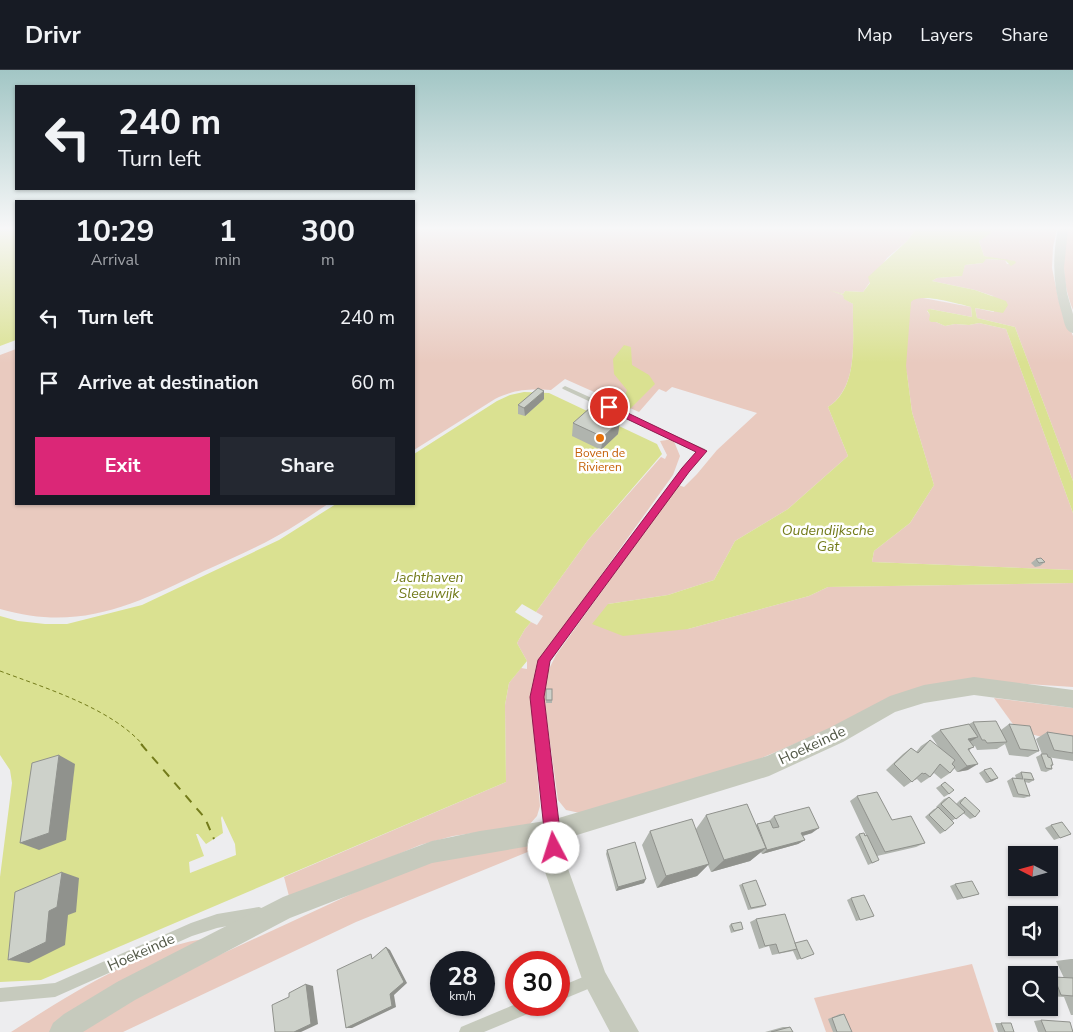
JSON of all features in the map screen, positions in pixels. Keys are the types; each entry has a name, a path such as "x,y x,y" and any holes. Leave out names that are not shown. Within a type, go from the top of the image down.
{"street":[{"path":"1059,274 1059,284 1073,330"},
{"name":"Hoekeinde","path":"62,1032 73,1023 126,991 284,909 432,852 480,842 552,831 769,766 836,736 890,705 924,694 974,686 1073,699"},
{"path":"552,831 555,866 596,979 615,1016 626,1032"}],"lane":[{"path":"552,831 537,697 544,660 702,451 565,388"},
{"name":"Hoekeinde","path":"0,995 55,990 191,930 217,921 284,909"},
{"path":"570,990 596,979"},
{"path":"466,1032 505,1016"}],"shaded area":[{"path":"415,274 876,274 863,292 845,291 843,294 832,291 843,295 845,299 853,304 853,346 850,374 838,398 828,407 848,456 788,509 735,541 714,580 668,595 608,604 688,629 809,596 828,587 1073,583 1073,687 969,680 806,739 752,762 580,813 566,810 558,800 543,692 547,673 556,655 678,485 684,487 717,450 757,413 672,387 666,392 659,389 639,412 565,379 551,390 522,390 495,399 415,449"},
{"path":"962,274 1053,274 1059,302 1073,336 1073,481 1015,327 977,318 975,308 994,312 993,296 975,290 932,281 937,278 961,276"},
{"path":"1064,274 1073,274 1073,310 1069,300"},
{"path":"914,286 923,298 971,307 972,317 930,309 927,311 936,322 945,326 979,323 1006,329 1073,513 1073,570 872,562 874,551 910,523 934,485 912,412 907,374 892,325"},
{"path":"15,349 15,505 326,505 290,529 259,545 153,595 129,604 81,616 56,618 0,609 0,355"},
{"path":"673,439 680,456 673,475 540,660 534,679 531,703 540,806 537,816 529,825 453,836 420,845 290,900 284,877 506,782 505,705 509,683 521,668 527,669 527,661 517,643 531,622 537,625 543,616 536,612 588,540 661,457 665,459 667,455 660,441"},
{"path":"994,698 1073,708 1073,745 1023,732 1015,727"},
{"path":"527,843 531,846 530,851 356,922 123,1032 72,1032 126,998 427,859"},
{"path":"211,938 50,1032 11,1032 81,989 134,961 186,942"},
{"path":"972,964 994,1032 826,1032 814,998"}],"water":[{"path":"0,274 15,274 15,340 0,346"},
{"name":"Oudendijksche Gat","path":"871,274 963,274 962,276 937,278 932,281 975,290 1006,301 1008,305 1003,313 975,308 977,318 1015,327 1073,481 1073,513 1006,329 979,323 945,326 931,322 927,310 972,317 971,307 931,298 916,299 911,302 906,366 912,412 934,485 910,523 874,551 872,562 1073,570 1073,583 828,587 809,596 688,629 623,636 592,624 608,604 668,595 714,580 735,541 788,509 848,456 828,407 838,398 850,374 853,346 853,304 844,299 843,295 829,290 843,294 845,291 863,292 870,283 868,277"},
{"path":"624,345 631,347 632,365 649,375 655,384 630,409 621,405 627,390 614,374 613,359"},
{"name":"Jachthaven Sleeuwijk","path":"524,392 549,393 657,444 662,454 588,540 536,612 522,604 515,612 531,622 517,643 527,661 509,683 505,705 506,782 41,980 0,982 0,877 12,783 10,770 0,755 0,616 18,621 67,624 142,605 279,540 334,505 415,505 415,453 497,401 510,395"}],"pier":[{"path":"222,816 235,844 236,855 190,873 189,862 204,856 196,834 206,844 223,833"}],"building":[{"path":"538,388 544,391 524,408 518,405"},
{"path":"591,407 620,421 603,437 573,423"},
{"path":"1041,558 1045,562 1039,563 1036,559"},
{"path":"546,689 552,689 552,700 546,700"},
{"path":"996,721 1007,742 987,743 985,740 982,740 973,722"},
{"path":"969,724 978,737 968,739 974,747 968,749 978,764 967,766 940,730"},
{"path":"1009,724 1030,726 1039,751 1020,749"},
{"path":"1047,732 1073,736 1073,753 1054,750"},
{"path":"930,740 955,760 952,764 955,767 950,773 940,764 930,777 922,773 912,782 894,764 911,748 918,753"},
{"path":"1041,754 1047,754 1051,758 1052,769 1046,768"},
{"path":"59,755 49,833 20,843 32,763"},
{"path":"991,768 998,778 991,780 984,770"},
{"path":"1021,772 1031,773 1034,780 1024,779 1030,796 1018,794 1012,778 1023,779"},
{"path":"945,782 954,790 949,794 941,785"},
{"path":"877,792 892,820 911,816 925,843 885,852 857,796"},
{"path":"949,797 965,812 956,819 941,804"},
{"path":"965,797 980,811 975,817 960,803"},
{"path":"747,804 766,848 724,860 706,815"},
{"path":"809,807 819,828 801,833 805,840 767,850 757,824 770,821 773,828 779,827 774,816"},
{"path":"938,807 954,823 945,831 929,815"},
{"path":"692,819 709,864 666,876 650,831"},
{"path":"1062,822 1071,834 1060,838 1051,825"},
{"path":"864,833 865,836 867,835 879,860 872,863 859,834"},
{"path":"635,842 646,879 618,887 607,850"},
{"path":"62,872 57,907 49,911 46,942 8,960 15,892"},
{"path":"756,880 766,905 751,908 742,884"},
{"path":"972,881 979,894 963,898 955,884"},
{"path":"864,895 874,916 860,920 851,898"},
{"path":"785,914 797,949 779,953 776,944 765,946 756,919"},
{"path":"741,922 743,929 734,931 731,924"},
{"path":"807,940 814,954 801,959 795,943"},
{"path":"386,947 404,982 390,994 392,1006 346,1028 337,970 371,954 372,959"},
{"path":"1058,977 1073,978 1073,996 1061,995 1058,987"},
{"path":"306,984 311,1024 294,1032 275,1032 272,1005 289,997 289,993"},
{"path":"844,1014 852,1032 837,1032 832,1018"},
{"path":"1041,1020 1070,1022 1073,1032 1046,1032"},
{"path":"1001,1023 1011,1023 1014,1032 1005,1032"},
{"path":"790,1027 793,1032 771,1032"}],"ferry route":[{"path":"0,671 57,692 96,710 130,732 143,745"},
{"path":"141,744 205,818 214,839"}],"place":[{"name":"Boven de Rivieren","path":"600,438"}],"route":[{"path":"554,848 537,697 544,660 702,451 609,407"}]}
